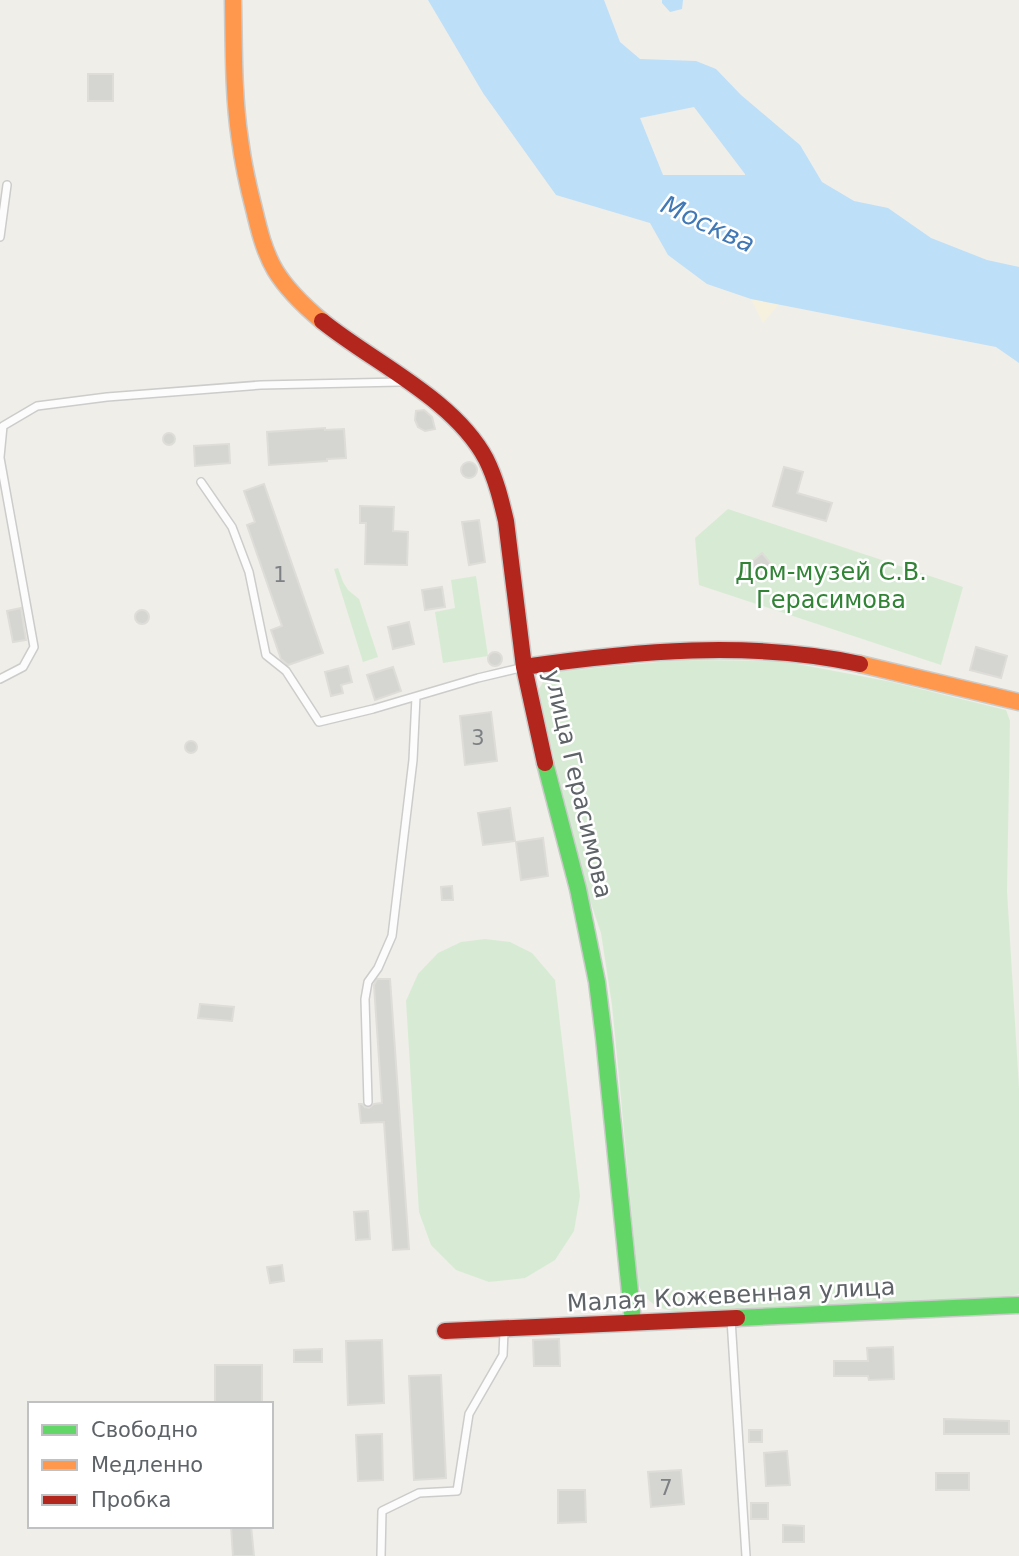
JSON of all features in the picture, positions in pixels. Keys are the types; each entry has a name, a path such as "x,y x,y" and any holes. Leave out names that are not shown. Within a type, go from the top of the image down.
{"street":[{"path":"233,0 237,117 246,176 265,254 285,284 303,304 450,416 482,452 493,475 504,515 524,667"},
{"name":"улица Герасимова","path":"633,1322 605,1047 594,966 585,918 524,667 688,650 779,652 830,657 1019,702"},
{"name":"Малая Кожевенная улица","path":"444,1331 1019,1305"}],"lane":[{"path":"0,237 7,185"},
{"path":"0,679 23,667 34,647 0,457 1,424 37,406 107,397 261,385 407,381"},
{"path":"201,482 232,527 249,572 266,655 286,671 319,722 524,667"},
{"path":"368,1102 365,999 368,982 378,968 393,936 413,760 416,698"},
{"path":"731,1318 746,1556"},
{"path":"382,1556 383,1511 419,1493 457,1491 469,1414 503,1355 504,1328"}],"green space":[{"name":"Дом-музей С.В. Герасимова","path":"728,509 963,587 941,665 699,585 695,538"},
{"path":"338,568 348,590 359,599 378,657 363,662 334,569"},
{"path":"476,576 488,656 443,663 435,612 455,608 451,580"},
{"path":"681,660 782,661 892,682 1006,710 1010,721 1007,891 1019,1088 1019,1294 689,1313 658,1307 647,1299 638,1284 612,1005 601,933 584,883 539,689 547,675 562,671"},
{"path":"485,939 510,942 532,953 555,980 580,1196 574,1231 555,1260 525,1278 489,1282 456,1270 431,1245 419,1212 406,1001 418,974 438,953 461,942"}],"sand":[{"path":"751,299 779,304 763,323"}],"water":[{"name":"Москва","path":"428,0 604,0 620,42 640,59 696,61 716,69 741,95 800,145 822,182 854,201 888,208 931,238 987,260 1019,267 1019,363 996,347 751,299 707,284 668,255 650,223 556,195 483,93","holes":["694,107 745,174 663,175 640,118"]},
{"path":"662,0 683,0 682,9 670,12"}],"building":[{"path":"88,74 113,74 113,101 88,101"},
{"path":"424,410 432,417 435,429 425,431 418,427 415,420 416,411"},
{"path":"344,429 346,458 269,465 267,432"},
{"path":"169,433 175,439 169,445 163,439"},
{"path":"229,444 230,463 195,466 194,446"},
{"path":"466,462 472,462 477,470 475,476 466,478 461,473 461,467"},
{"path":"784,467 803,472 797,493 832,503 826,521 773,506"},
{"path":"264,484 323,653 288,665 281,659 271,630 282,626 247,525 255,522 244,491"},
{"path":"360,506 394,507 393,531 408,532 407,565 365,564 366,523 360,523"},
{"path":"479,520 485,562 469,565 462,522"},
{"path":"762,553 773,566 753,583 742,570"},
{"path":"442,587 445,607 425,610 422,590"},
{"path":"21,608 26,640 13,642 7,611"},
{"path":"142,610 147,612 147,622 142,624 137,622 135,617 137,612"},
{"path":"409,622 414,644 393,649 388,627"},
{"path":"976,647 1007,656 1001,678 970,670"},
{"path":"495,652 500,654 500,664 495,666 490,664 488,659 490,654"},
{"path":"348,666 352,682 341,685 343,693 331,696 325,672"},
{"path":"393,667 401,691 375,700 367,675"},
{"path":"491,712 497,761 465,765 460,716"},
{"path":"191,741 197,747 191,753 185,747"},
{"path":"510,808 515,841 483,845 478,813"},
{"path":"543,838 548,876 521,880 516,842"},
{"path":"452,886 453,900 442,900 441,887"},
{"path":"377,979 390,979 409,1249 393,1250 384,1122 361,1123 359,1104 369,1108 382,1103 374,985"},
{"path":"200,1004 234,1007 232,1021 198,1018"},
{"path":"368,1211 370,1239 356,1240 354,1212"},
{"path":"282,1265 284,1281 270,1283 267,1267"},
{"path":"559,1339 560,1366 534,1366 533,1340"},
{"path":"382,1340 384,1403 348,1405 346,1341"},
{"path":"893,1347 894,1379 869,1380 868,1376 834,1376 834,1361 868,1361 867,1348"},
{"path":"322,1349 322,1362 294,1362 294,1350"},
{"path":"215,1365 262,1365 262,1402 215,1402"},
{"path":"441,1375 446,1478 414,1480 409,1376"},
{"path":"944,1419 1009,1421 1009,1434 944,1434"},
{"path":"749,1430 762,1430 762,1442 749,1442"},
{"path":"382,1434 383,1480 358,1481 356,1435"},
{"path":"787,1451 790,1485 766,1486 764,1453"},
{"path":"681,1470 684,1504 651,1507 648,1472"},
{"path":"936,1473 969,1473 969,1490 936,1490"},
{"path":"558,1490 585,1490 586,1522 558,1523"},
{"path":"751,1503 768,1503 768,1519 751,1519"},
{"path":"783,1525 804,1526 804,1542 783,1542"},
{"path":"231,1528 251,1528 254,1556 233,1556"}],"traffic: fast":[{"path":"545,763 578,889 597,982 633,1322"},
{"path":"737,1318 1019,1305"}],"traffic: slow":[{"path":"233,0 234,70 241,149 260,233 275,270 296,297 322,321"},
{"path":"860,664 1019,702"}],"traffic: jam":[{"path":"322,321 434,400 472,438 486,459 506,521 524,667 545,763"},
{"path":"524,667 608,656 692,650 776,652 860,664"},
{"path":"445,1331 737,1318"}]}
